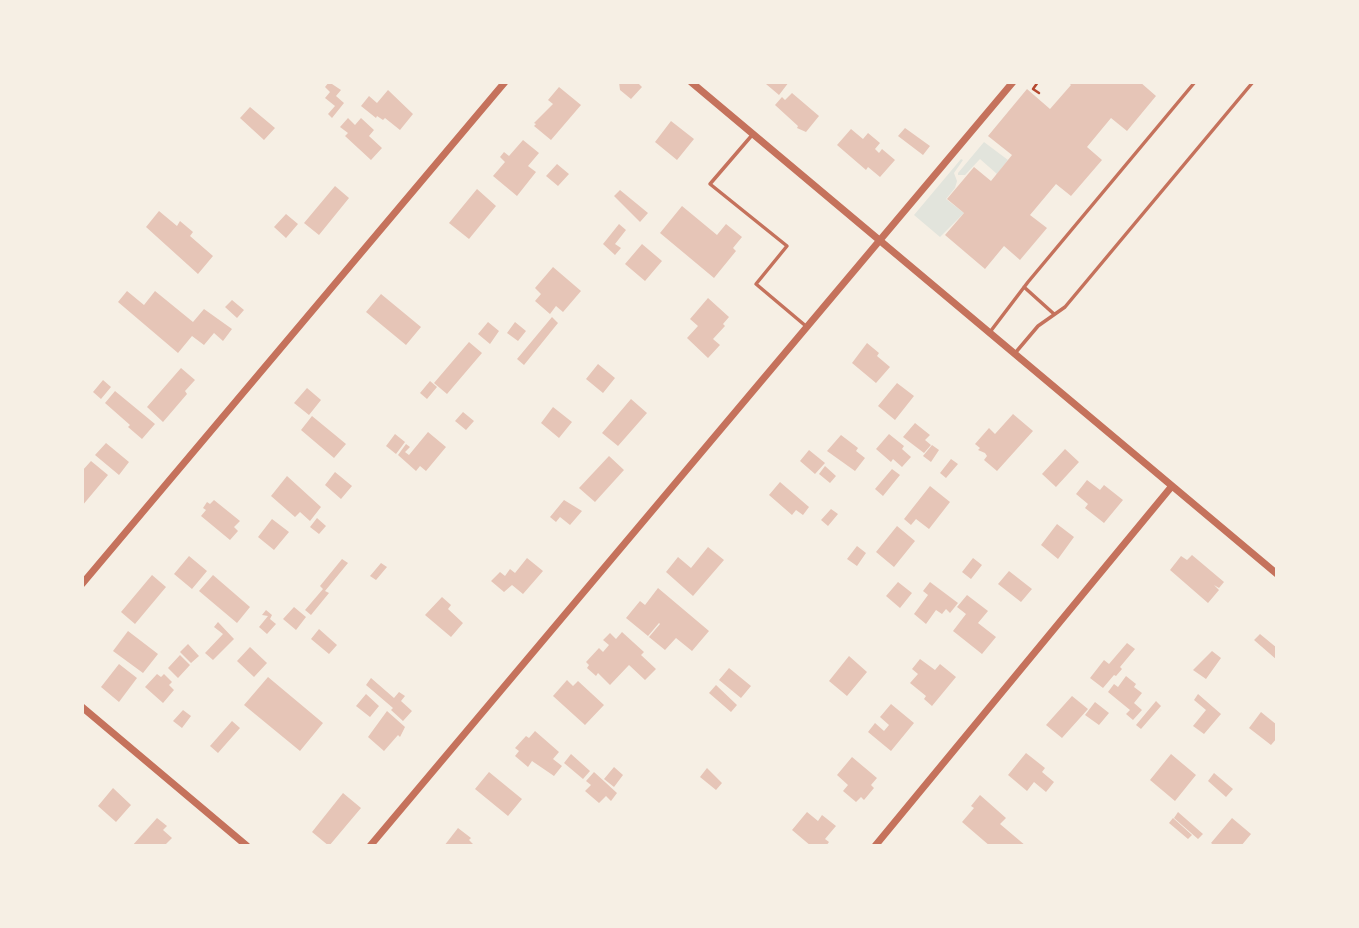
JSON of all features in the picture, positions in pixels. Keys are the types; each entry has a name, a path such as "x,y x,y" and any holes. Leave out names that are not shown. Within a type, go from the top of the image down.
{"street":[{"path":"82,584 505,82"},
{"path":"691,82 1277,574"},
{"path":"370,846 1013,82"},
{"path":"875,846 1172,486"},
{"path":"82,707 247,846"}],"lane":[{"path":"989,332 1195,82"},
{"path":"1015,354 1038,326 1065,307 1253,82"},
{"path":"753,134 710,184 787,246 756,284 807,327"},
{"path":"1024,287 1055,315"}],"path":[{"path":"1038,82 1033,89 1039,93"}],"shaded area":[{"path":"984,142 1008,160 997,174 980,159 965,175 958,175 958,173"},
{"path":"961,159 963,160 954,173 957,181 955,188 946,199 964,213 940,237 914,215"}],"building":[{"path":"329,82 341,90 336,96 344,103 332,118 328,114 335,106 325,98 330,92 325,87"},
{"path":"619,82 637,82 642,87 631,99 620,90"},
{"path":"767,82 789,82 779,95"},
{"path":"1068,82 1140,82 1156,96 1127,131 1111,118 1087,147 1102,160 1071,196 1056,184 1030,215 1047,228 1020,260 1004,246 985,269 945,235 964,213 947,199 974,167 991,181 1012,155 988,136 1027,89 1050,109 1071,85"},
{"path":"559,87 581,105 551,140 534,126 534,123 553,104 548,100"},
{"path":"388,90 413,114 400,130 385,118 376,118 361,106 369,96 377,103"},
{"path":"792,93 819,116 806,132 797,128 798,126 775,105 782,97 785,100"},
{"path":"250,107 275,128 264,140 240,118"},
{"path":"348,118 355,125 361,118 374,130 369,136 382,148 371,160 345,136 348,133 340,127"},
{"path":"671,121 694,139 677,160 655,142"},
{"path":"905,128 930,146 923,155 898,136"},
{"path":"851,129 863,139 868,133 880,143 875,149 879,153 882,149 895,160 880,177 868,167 866,170 837,145"},
{"path":"523,140 539,153 528,166 536,172 517,196 493,176 505,162 500,157 504,152 509,156"},
{"path":"557,164 569,174 558,186 546,176"},
{"path":"335,186 349,198 319,235 304,223"},
{"path":"477,189 496,206 469,239 449,223"},
{"path":"620,190 648,213 640,222 614,196"},
{"path":"682,206 717,235 726,224 742,237 733,248 736,251 714,278 660,233"},
{"path":"159,211 177,226 180,221 193,232 190,236 213,256 198,274 146,227"},
{"path":"286,214 298,224 286,238 274,227"},
{"path":"619,224 626,230 615,244 621,248 615,255 603,244"},
{"path":"642,244 662,261 645,281 625,264"},
{"path":"553,267 581,291 563,312 556,306 550,314 535,301 541,294 535,288"},
{"path":"127,291 144,305 155,291 193,322 204,309 232,329 223,341 214,333 204,345 192,336 178,353 118,302"},
{"path":"381,294 421,327 406,345 366,312"},
{"path":"708,298 729,317 713,339 720,345 708,358 687,338 698,326 690,319"},
{"path":"232,300 244,310 237,318 225,307"},
{"path":"552,317 558,323 524,365 517,359"},
{"path":"488,322 499,331 490,344 478,334"},
{"path":"515,322 526,331 518,341 507,333"},
{"path":"469,342 482,353 447,394 434,383"},
{"path":"867,343 890,367 876,383 852,363"},
{"path":"598,364 615,378 603,393 586,379"},
{"path":"181,368 195,380 185,391 187,394 163,422 147,407"},
{"path":"103,380 111,387 101,399 93,392"},
{"path":"430,381 437,387 427,399 420,393"},
{"path":"897,383 914,396 895,420 878,406"},
{"path":"307,388 321,400 309,415 294,403"},
{"path":"115,391 155,424 142,439 105,403"},
{"path":"631,399 647,413 618,446 602,433"},
{"path":"553,407 572,422 559,438 541,423"},
{"path":"463,412 474,421 466,430 455,421"},
{"path":"1013,414 1033,431 997,471 984,460 987,456 978,450 980,448 975,444 989,428 995,434"},
{"path":"312,416 346,444 334,458 301,430"},
{"path":"915,423 930,435 925,440 931,445 924,453 903,437"},
{"path":"428,432 446,447 426,471 420,466 416,471 398,455 406,444 410,447 405,452 409,455"},
{"path":"395,434 405,442 396,454 386,446"},
{"path":"889,434 904,446 902,449 911,457 902,467 893,459 891,462 876,449"},
{"path":"841,435 858,448 856,451 865,458 855,471 827,451"},
{"path":"106,443 129,462 119,475 95,455"},
{"path":"932,445 939,450 931,462 923,456"},
{"path":"1065,449 1079,462 1056,487 1042,474"},
{"path":"809,450 825,463 815,474 800,461"},
{"path":"609,456 624,470 595,502 579,488"},
{"path":"951,459 958,464 946,478 940,473"},
{"path":"91,461 108,475 82,506 82,471"},
{"path":"825,466 836,476 830,483 819,474"},
{"path":"892,469 900,475 883,496 875,489"},
{"path":"335,472 352,486 341,499 325,485"},
{"path":"287,476 321,507 310,521 300,512 295,517 271,496"},
{"path":"1087,480 1100,490 1104,485 1123,500 1104,523 1085,508 1088,504 1076,494"},
{"path":"780,482 809,507 803,515 796,510 792,515 769,495"},
{"path":"930,486 950,502 929,529 916,519 911,525 904,519"},
{"path":"214,500 240,521 234,527 238,531 230,540 201,516 206,510 203,508 207,502 210,504"},
{"path":"564,500 582,511 570,525 560,517 556,522 550,517"},
{"path":"831,509 838,514 828,526 821,520"},
{"path":"317,518 326,526 319,534 310,527"},
{"path":"272,519 289,532 274,550 258,537"},
{"path":"1057,524 1074,537 1058,559 1041,545"},
{"path":"897,526 915,541 894,567 876,552"},
{"path":"857,546 866,553 857,566 847,559"},
{"path":"708,547 724,560 693,596 666,572 678,557 691,568"},
{"path":"1192,555 1224,582 1219,588 1214,585 1219,590 1208,603 1170,570 1181,556 1187,560"},
{"path":"189,556 207,571 192,589 174,574"},
{"path":"527,558 543,571 523,594 512,585 504,592 491,581 500,572 505,576 510,569 515,573"},
{"path":"973,558 982,565 971,579 962,572"},
{"path":"342,559 348,563 325,591 329,593 311,615 305,610 323,589 320,586"},
{"path":"381,563 387,567 376,580 370,576"},
{"path":"1009,571 1032,589 1021,602 998,584"},
{"path":"152,575 166,587 135,624 121,612"},
{"path":"213,575 250,607 237,623 199,591"},
{"path":"898,582 912,593 900,608 886,596"},
{"path":"930,582 958,603 950,613 946,609 942,614 936,610 926,624 914,614 928,595 923,591"},
{"path":"658,588 709,631 692,651 676,638 665,650 649,637 659,623 648,636 626,618 640,601 645,605"},
{"path":"967,595 988,611 978,623 996,637 982,654 953,631 966,614 957,607"},
{"path":"442,597 451,605 448,609 463,623 451,637 425,615"},
{"path":"294,607 306,617 296,630 283,619"},
{"path":"266,610 276,624 267,634 259,627 268,616 262,615"},
{"path":"218,622 234,639 213,660 205,653 223,634 214,627"},
{"path":"319,629 337,645 329,654 311,639"},
{"path":"128,631 158,654 143,673 113,651"},
{"path":"622,632 644,652 641,655 656,669 645,680 629,665 610,685 598,673 596,676 587,668 589,665 586,662 599,648 603,652 609,645 603,640 610,633 616,639"},
{"path":"1260,634 1277,648 1277,660 1254,640"},
{"path":"1127,643 1135,649 1120,667 1122,669 1103,688 1090,678 1104,660 1109,664"},
{"path":"188,644 199,656 191,663 180,652"},
{"path":"250,647 267,663 254,677 237,661"},
{"path":"1212,651 1221,658 1206,679 1193,670"},
{"path":"180,655 190,665 178,678 168,668"},
{"path":"849,656 867,672 847,696 829,681"},
{"path":"920,659 935,670 940,664 956,677 932,706 924,699 926,696 910,683 918,674 912,669"},
{"path":"119,664 137,678 119,702 101,687"},
{"path":"729,668 751,686 741,698 719,680"},
{"path":"157,674 161,677 164,674 172,682 169,685 174,690 163,703 145,687"},
{"path":"1126,676 1142,693 1134,703 1142,710 1133,720 1126,714 1130,710 1108,692 1114,684 1118,687"},
{"path":"268,677 323,723 300,751 244,705"},
{"path":"371,678 394,698 399,692 405,696 401,701 412,711 403,721 391,710 393,708 366,685"},
{"path":"567,680 573,686 578,681 604,705 585,725 553,696"},
{"path":"716,685 737,705 731,712 709,693"},
{"path":"366,694 379,706 370,717 356,706"},
{"path":"1198,694 1221,714 1204,734 1193,726 1206,710 1194,700"},
{"path":"1072,696 1088,709 1062,738 1046,725"},
{"path":"1156,701 1161,706 1141,729 1136,725"},
{"path":"1095,702 1109,713 1099,725 1085,715"},
{"path":"891,704 914,723 891,751 868,732 875,723 884,731 889,725 880,717"},
{"path":"183,710 191,716 182,728 173,721"},
{"path":"387,711 405,727 400,737 398,735 384,751 368,737"},
{"path":"1261,712 1277,725 1277,738 1271,745 1249,728"},
{"path":"232,721 240,728 218,753 210,746"},
{"path":"535,731 559,752 553,759 562,766 554,776 532,761 528,767 515,756 519,751 515,748"},
{"path":"1026,753 1045,768 1042,772 1054,782 1046,792 1034,782 1027,791 1008,775"},
{"path":"571,754 590,771 583,779 564,763"},
{"path":"1171,754 1196,775 1175,801 1150,780"},
{"path":"852,757 877,778 871,785 874,788 864,800 861,797 856,802 843,791 848,785 837,775"},
{"path":"614,767 623,775 614,787 604,779"},
{"path":"707,768 722,783 716,790 700,777"},
{"path":"489,772 522,799 508,816 475,789"},
{"path":"594,772 617,793 611,801 606,796 599,803 585,791 591,785 586,781"},
{"path":"1214,773 1233,789 1226,797 1208,781"},
{"path":"113,788 131,805 116,822 98,806"},
{"path":"343,793 361,808 329,846 312,832"},
{"path":"980,795 1006,818 1000,824 1026,846 990,846 962,822 974,808 971,806"},
{"path":"807,812 818,821 822,815 836,826 825,839 829,842 826,846 811,846 792,830"},
{"path":"1178,812 1203,834 1198,839 1174,818"},
{"path":"157,818 167,826 163,830 172,838 164,846 132,846"},
{"path":"1173,818 1192,835 1188,839 1169,823"},
{"path":"1232,818 1251,834 1241,846 1215,846 1211,843"},
{"path":"458,828 471,838 469,840 475,846 444,846"}]}
